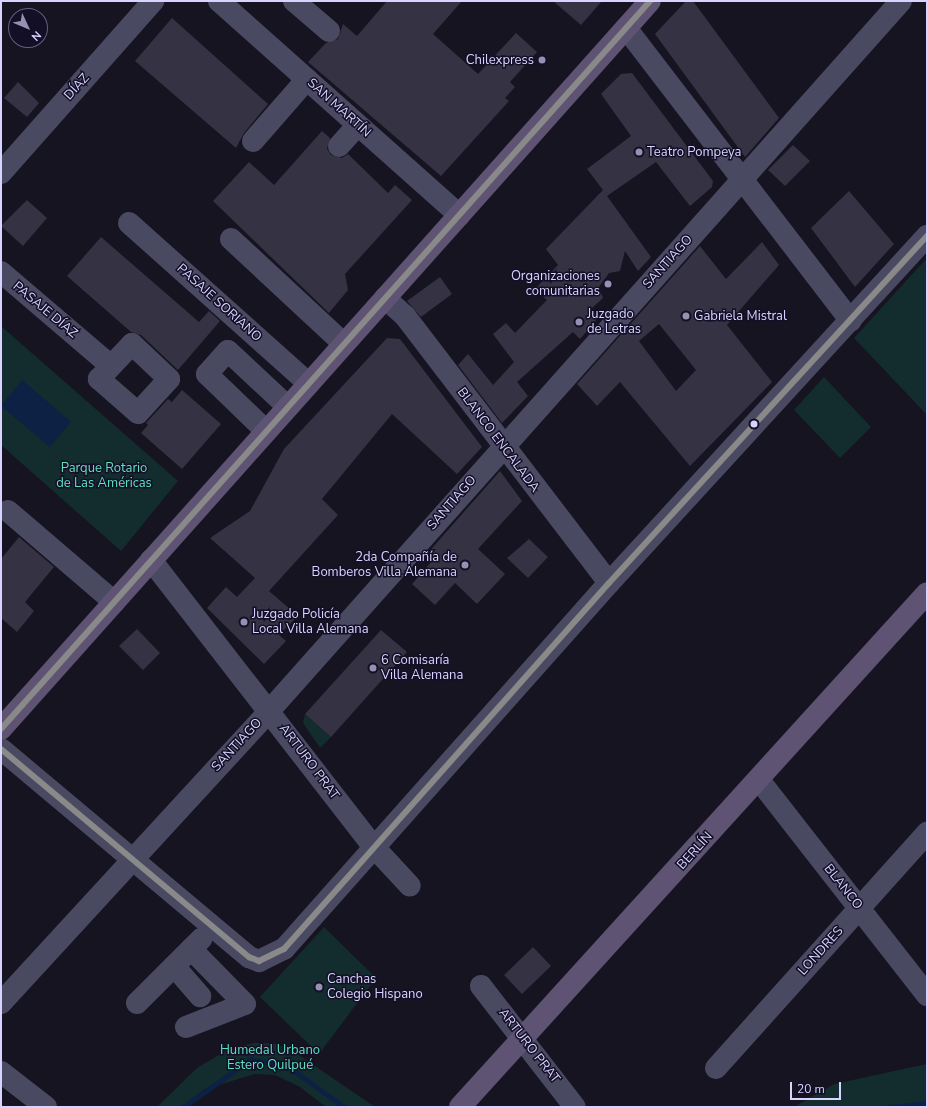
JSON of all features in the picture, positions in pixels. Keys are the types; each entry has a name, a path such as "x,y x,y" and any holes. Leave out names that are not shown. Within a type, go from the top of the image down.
{"main road":[{"path":"1,729 650,1"},
{"name":"BERLÍN","path":"460,1107 759,780 927,592"}],"street":[{"name":"DÍAZ","path":"1,173 154,1"},
{"name":"SAN MARTÍN","path":"219,1 459,215"},
{"path":"294,1 329,31"},
{"name":"SANTIAGO","path":"1,1003 131,859 270,710 502,447 901,1"},
{"path":"626,28 851,320"},
{"path":"253,141 307,79"},
{"path":"339,146 358,125"},
{"name":"PASAJE SORIANO","path":"129,222 309,384"},
{"path":"1,749 249,957 259,961 284,949 373,846 609,583 927,236"},
{"path":"231,239 347,340"},
{"name":"PASAJE DÍAZ","path":"1,272 110,365"},
{"name":"BLANCO ENCALADA","path":"385,298 404,316 502,447 609,583"},
{"path":"328,313 347,340"},
{"path":"266,431 207,374 228,352 288,407"},
{"path":"8,511 114,602"},
{"name":"ARTURO PRAT","path":"151,560 270,710 373,846 410,886"},
{"name":"BLANCO","path":"759,780 927,995"},
{"name":"LONDRES","path":"716,1068 927,833"},
{"path":"137,1003 213,927"},
{"path":"186,1027 245,1004 191,949"},
{"path":"174,966 200,996"},
{"name":"ARTURO PRAT","path":"481,986 524,1038 575,1107"},
{"path":"1,1072 46,1107"}],"green space":[{"path":"927,258 927,415 854,338"},
{"name":"Parque Rotario de Las Américas","path":"1,326 178,481 121,551 1,445"},
{"path":"824,377 871,427 840,458 794,410"},
{"path":"305,714 331,737 320,748 303,723"},
{"name":"Canchas Colegio Hispano","path":"324,927 376,978 319,1054 260,997"},
{"name":"Humedal Urbano Estero Quilpué","path":"253,1043 273,1043 290,1049 375,1107 326,1107 300,1087 275,1075 255,1074 205,1089 181,1107 157,1107 197,1068 227,1050"},
{"path":"927,1064 927,1107 794,1107 834,1084"}],"water":[{"path":"22,380 71,422 50,447 1,406"}],"building":[{"path":"387,1 462,1 433,34 478,74 516,33 537,52 510,82 515,87 505,98 509,101 441,176 308,62 326,43 338,39 343,24 357,36"},
{"path":"553,1 602,1 581,25"},
{"path":"686,1 693,1 779,118 745,157 655,34"},
{"path":"172,18 268,104 244,133 236,148 135,61"},
{"path":"632,73 713,181 712,187 690,206 656,162 607,196 651,257 638,271 625,251 620,271 609,273 599,287 603,298 591,309 598,318 580,339 573,332 517,382 528,396 502,423 458,365 468,354 493,385 514,362 493,334 506,323 515,333 547,300 535,289 558,265 546,249 603,190 587,169 631,136 601,94 621,74"},
{"path":"18,82 39,103 27,117 4,98"},
{"path":"322,131 330,138 327,149 331,155 342,158 348,154 388,193 395,185 412,200 345,274 348,290 329,313 213,201 249,162 274,185"},
{"path":"793,145 810,161 785,186 768,170"},
{"path":"849,191 894,244 855,287 811,228"},
{"path":"27,200 47,218 23,246 1,226"},
{"path":"101,237 199,322 209,311 220,321 178,370 141,335 131,332 67,276"},
{"path":"762,242 779,265 727,325 772,382 690,466 620,382 597,406 577,384 700,246 726,279","holes":["659,324 696,370 676,391 639,341"]},
{"path":"440,277 452,294 421,317 407,301"},
{"path":"387,338 400,339 482,447 457,474 392,414 322,499 338,515 269,591 298,616 279,635 286,641 264,664 207,608 226,587 237,597 255,578 210,538 250,511 284,449"},
{"path":"182,390 221,424 182,469 141,433 148,425 146,423 168,399 172,402"},
{"path":"500,471 522,501 478,549 505,574 477,604 455,583 435,605 412,584 432,561 426,555"},
{"path":"19,537 54,567 25,602 34,611 17,632 1,618 1,559"},
{"path":"529,539 548,557 528,578 507,558"},
{"path":"137,629 160,653 143,670 119,646"},
{"path":"381,630 407,652 331,737 305,714"},
{"path":"533,947 551,966 522,994 504,975"}],"waterway":[{"path":"183,1107 251,1059 290,1068 344,1107"},
{"path":"889,1107 927,1103"}],"transit line":[{"path":"1,729 650,1"},
{"path":"1,749 249,957 259,961 284,949 609,583 927,236"}],"place":[{"name":"Chilexpress","path":"542,60"},
{"name":"Teatro Pompeya","path":"639,152"},
{"name":"Organizaciones comunitarias","path":"608,284"},
{"name":"Gabriela Mistral","path":"686,316"},
{"name":"Juzgado de Letras","path":"579,322"},
{"name":"2da Compañía de Bomberos Villa Alemana","path":"465,565"},
{"name":"Juzgado Policía Local Villa Alemana","path":"244,622"},
{"name":"6 Comisaría Villa Alemana","path":"373,668"},
{"name":"Canchas Colegio Hispano","path":"319,987"}]}
